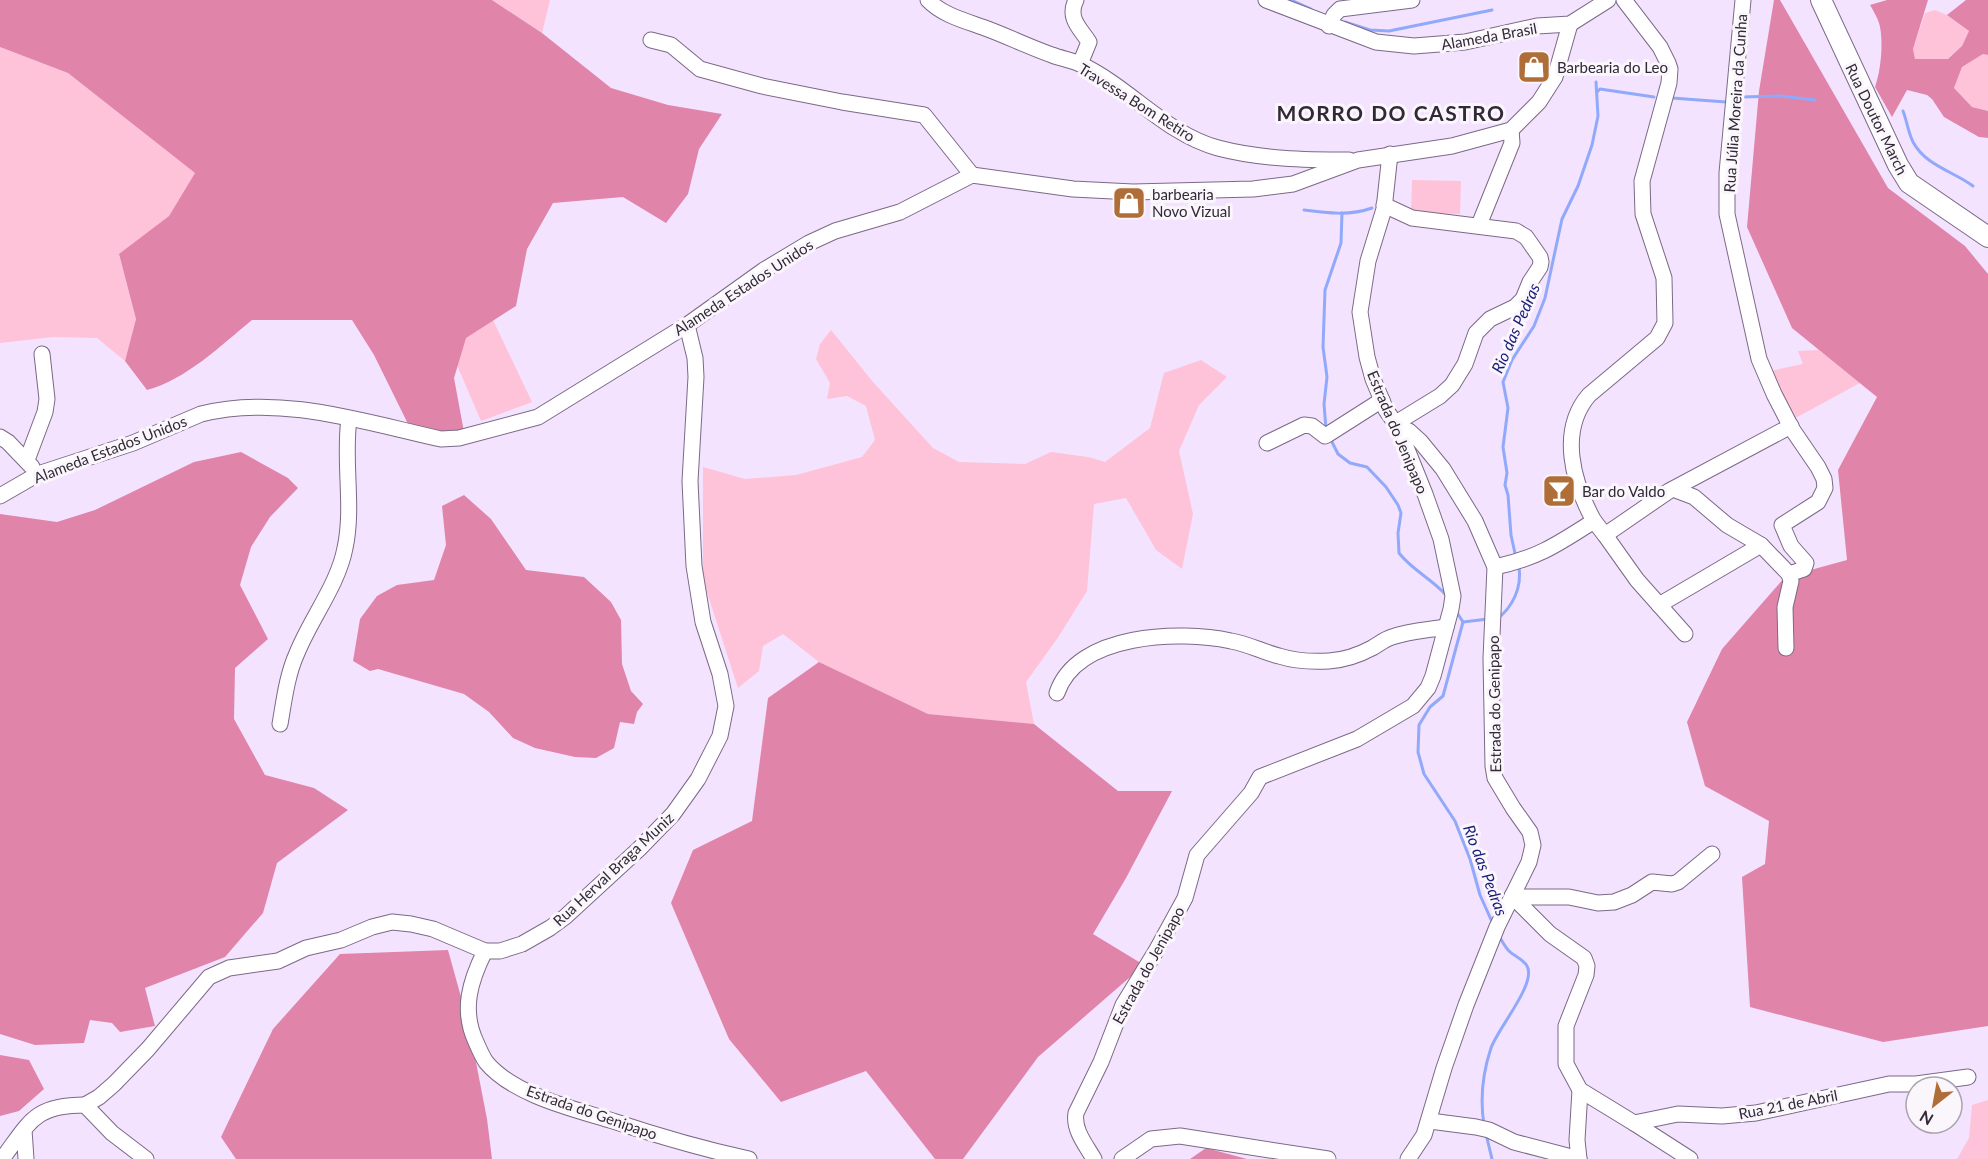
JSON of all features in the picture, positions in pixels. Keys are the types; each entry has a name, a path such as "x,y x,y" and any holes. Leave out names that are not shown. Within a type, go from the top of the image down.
{"main road":[{"name":"Rua Doutor March","path":"1821,0 1868,104 1909,183 1988,237"}],"street":[{"name":"Travessa Bom Retiro","path":"928,0 938,8 965,20 1080,64 1133,97 1183,134 1203,143 1270,157 1358,160"},
{"path":"1076,0 1072,16 1089,42 1080,64"},
{"name":"Alameda Brasil","path":"1266,0 1329,26 1376,42 1414,46 1465,42 1537,26 1570,24 1608,0"},
{"path":"1329,26 1340,9 1366,3 1412,0"},
{"path":"1624,0 1660,47 1670,69 1669,84 1642,181 1641,194 1646,226 1664,278 1665,323 1657,338 1589,394 1580,405 1575,416 1571,457 1581,498 1594,521 1637,580 1685,634"},
{"name":"Rua Júlia Moreira da Cunha","path":"1743,0 1727,173 1728,214 1759,358 1791,426 1818,467 1825,488 1818,502 1782,525 1791,546 1806,563 1804,569 1789,573"},
{"path":"651,40 671,45 700,69 762,86 842,102 922,114 927,117 972,175 1073,189 1133,192 1253,189 1305,181 1358,160 1452,146 1511,130 1539,102 1555,77 1570,24"},
{"path":"1479,225 1512,143 1511,130"},
{"name":"Estrada do Jenipapo","path":"1094,1159 1077,1130 1076,1113 1101,1062 1120,1010 1185,898 1197,855 1251,793 1260,777 1357,739 1413,706 1428,688 1433,676 1453,596 1441,539 1425,494 1397,425 1382,400 1367,357 1360,312 1368,261 1384,205 1390,154"},
{"name":"Alameda Estados Unidos","path":"0,496 38,474 133,443 212,411 266,408 319,413 441,439 459,438 526,421 548,412 687,325 764,270 809,243 835,231 900,212 972,175"},
{"path":"1384,205 1412,218 1505,228 1521,233 1540,257 1540,267 1520,302 1497,314 1476,333 1465,364 1452,385 1440,396 1397,425"},
{"name":"Rua Herval Braga Muniz","path":"485,951 500,951 522,944 550,928 639,849 673,814 688,794 720,736 726,706 724,691 703,622 694,566 690,481 696,377 695,358 687,325"},
{"path":"27,460 45,412 42,354"},
{"path":"1267,443 1305,425 1312,426 1325,436 1382,400"},
{"path":"280,724 296,655 334,579 345,550 349,419"},
{"name":"Estrada do Genipapo","path":"1397,425 1409,431 1420,441 1443,469 1475,521 1495,567 1491,658 1493,766 1495,778 1530,832 1533,845 1529,862 1497,927 1466,1005 1444,1068 1430,1120 1424,1135 1408,1159"},
{"path":"1605,535 1673,489 1791,426"},
{"path":"0,437 27,460 38,474"},
{"path":"1673,489 1694,497 1727,525 1761,545 1789,573 1791,581 1785,607 1786,648"},
{"path":"1495,567 1540,554 1594,521"},
{"path":"1659,604 1761,545"},
{"path":"1057,693 1061,682 1071,668 1104,648 1130,640 1157,637 1230,640 1298,661 1330,661 1345,659 1366,651 1389,637 1446,627"},
{"path":"1513,897 1569,897 1598,903 1614,902 1632,895 1652,882 1672,884 1678,882 1712,854"},
{"path":"1513,897 1550,934 1584,958 1587,966 1586,975 1566,1026 1566,1064 1580,1090 1690,1159"},
{"path":"2,1159 37,1115 61,1106 86,1106 99,1097 141,1056 209,977 229,968 278,961 306,948 340,940 372,927 392,922 433,929 485,951"},
{"name":"Estrada do Genipapo","path":"485,951 472,978 467,1002 474,1037 485,1060 495,1071 512,1084 572,1109 683,1143 749,1159"},
{"name":"Rua 21 de Abril","path":"1634,1123 1678,1114 1722,1116 1756,1113 1889,1084 1916,1084 1968,1077"},
{"path":"1430,1120 1482,1128 1514,1142 1579,1159 1577,1140 1580,1090"},
{"path":"86,1106 112,1133 146,1159"},
{"path":"24,1130 26,1159"},
{"path":"1122,1159 1151,1139 1180,1136 1328,1159"}],"shaded area":[{"path":"0,0 492,0 542,33 611,88 668,105 722,114 699,149 688,194 666,223 623,197 553,203 527,249 516,306 466,338 454,378 464,432 411,430 374,355 352,320 252,320 189,370 162,385 147,390 125,361 136,319 119,254 169,216 195,173 68,73 0,47"},
{"path":"492,0 550,0 542,33"},
{"path":"1774,0 1780,0 1888,188 1965,246 1988,274 1988,1026 1883,1042 1750,1007 1742,877 1765,864 1769,821 1705,786 1687,722 1722,649 1785,577 1847,560 1838,470 1877,397 1792,328 1747,227 1759,91"},
{"path":"1887,0 1928,0 1913,49 1915,59 1948,59 1962,46 1969,31 1947,15 1966,0 1988,0 1988,55 1983,54 1962,67 1954,88 1972,107 1988,111 1988,138 1979,137 1944,117 1927,95 1907,90 1892,117 1875,87 1882,47 1879,23 1870,5"},
{"path":"1935,10 1947,15 1969,31 1962,46 1948,59 1915,59 1913,49 1925,13"},
{"path":"0,47 68,73 195,173 169,216 119,255 136,319 125,361 97,338 53,337 0,343"},
{"path":"1983,54 1988,55 1988,111 1972,107 1954,88 1962,67"},
{"path":"1412,180 1461,181 1460,214 1411,213"},
{"path":"493,320 532,402 481,421 447,342"},
{"path":"831,330 873,382 933,448 959,462 1025,464 1051,452 1088,457 1105,462 1150,428 1164,373 1201,360 1227,377 1199,405 1179,451 1193,514 1182,569 1156,550 1126,498 1094,504 1087,591 1057,639 1026,682 1034,724 928,714 819,662 783,634 763,646 759,671 738,688 703,580 703,467 745,479 796,475 862,457 875,440 866,406 847,396 827,399 830,383 816,359 820,344"},
{"path":"1819,350 1860,383 1788,422 1770,371 1803,364 1798,351"},
{"path":"241,452 288,478 298,488 270,517 251,547 240,585 268,639 235,668 234,719 265,775 314,788 348,810 277,863 263,913 225,957 145,988 155,1026 120,1032 112,1023 90,1020 84,1043 35,1045 0,1034 0,514 57,522 95,510 194,462"},
{"path":"464,495 491,519 526,570 584,577 611,602 621,620 622,664 631,691 643,704 637,712 634,724 620,722 614,748 596,758 575,757 535,748 513,738 489,712 464,694 378,669 370,671 353,661 360,619 377,596 397,585 434,580 446,545 442,506"},
{"path":"819,662 928,714 1034,724 1118,791 1172,791 1126,878 1093,934 1144,965 1038,1057 963,1159 935,1159 866,1071 781,1102 729,1039 671,903 693,850 752,821 768,698"},
{"path":"448,950 469,1026 487,1119 492,1159 236,1159 221,1137 273,1029 340,954"},
{"path":"0,1055 29,1060 44,1089 19,1111 0,1116"},
{"path":"1988,1100 1988,1159 1957,1159 1969,1138 1972,1105"},
{"path":"1206,1148 1247,1159 1190,1159"}],"waterway":[{"path":"1291,0 1311,9"},
{"path":"1345,22 1370,30 1389,31 1492,10"},
{"name":"Rio das Pedras","path":"1516,558 1505,485 1507,473 1503,447 1508,408 1503,382 1512,360 1534,326 1545,298 1562,219 1578,186 1592,145 1598,116 1596,82"},
{"path":"1597,92 1600,89 1654,97"},
{"path":"1741,97 1780,96 1815,100"},
{"path":"1672,98 1726,102"},
{"path":"1903,111 1911,138 1918,150 1932,163 1973,186"},
{"name":"Rio das Pedras","path":"1304,210 1347,213 1372,208"},
{"name":"Rio das Pedras","path":"1326,429 1324,404 1327,377 1323,347 1325,290 1341,243 1342,213"},
{"name":"Rio das Pedras","path":"1330,438 1338,454 1350,463 1367,467 1386,487 1401,513 1398,533 1399,553 1446,595"},
{"name":"Rio das Pedras","path":"1497,619 1508,609 1518,589 1519,567"},
{"name":"Rio das Pedras","path":"1456,611 1463,622 1443,696 1430,707 1419,725 1418,752 1424,774 1455,821 1470,859 1480,895 1493,924"},
{"name":"Rio das Pedras","path":"1463,622 1488,619"},
{"name":"Rio das Pedras","path":"1484,1125 1482,1096 1488,1057 1495,1039 1522,994 1529,974 1527,966 1509,951 1499,936"},
{"name":"Rio das Pedras","path":"1486,1134 1492,1159"}],"place":[{"name":"Barbearia do Leo","path":"1534,67"},
{"name":"barbearia Novo Vizual","path":"1129,203"},
{"name":"Bar do Valdo","path":"1559,491"}],"district":[{"name":"MORRO DO CASTRO","path":"1391,112"}]}
